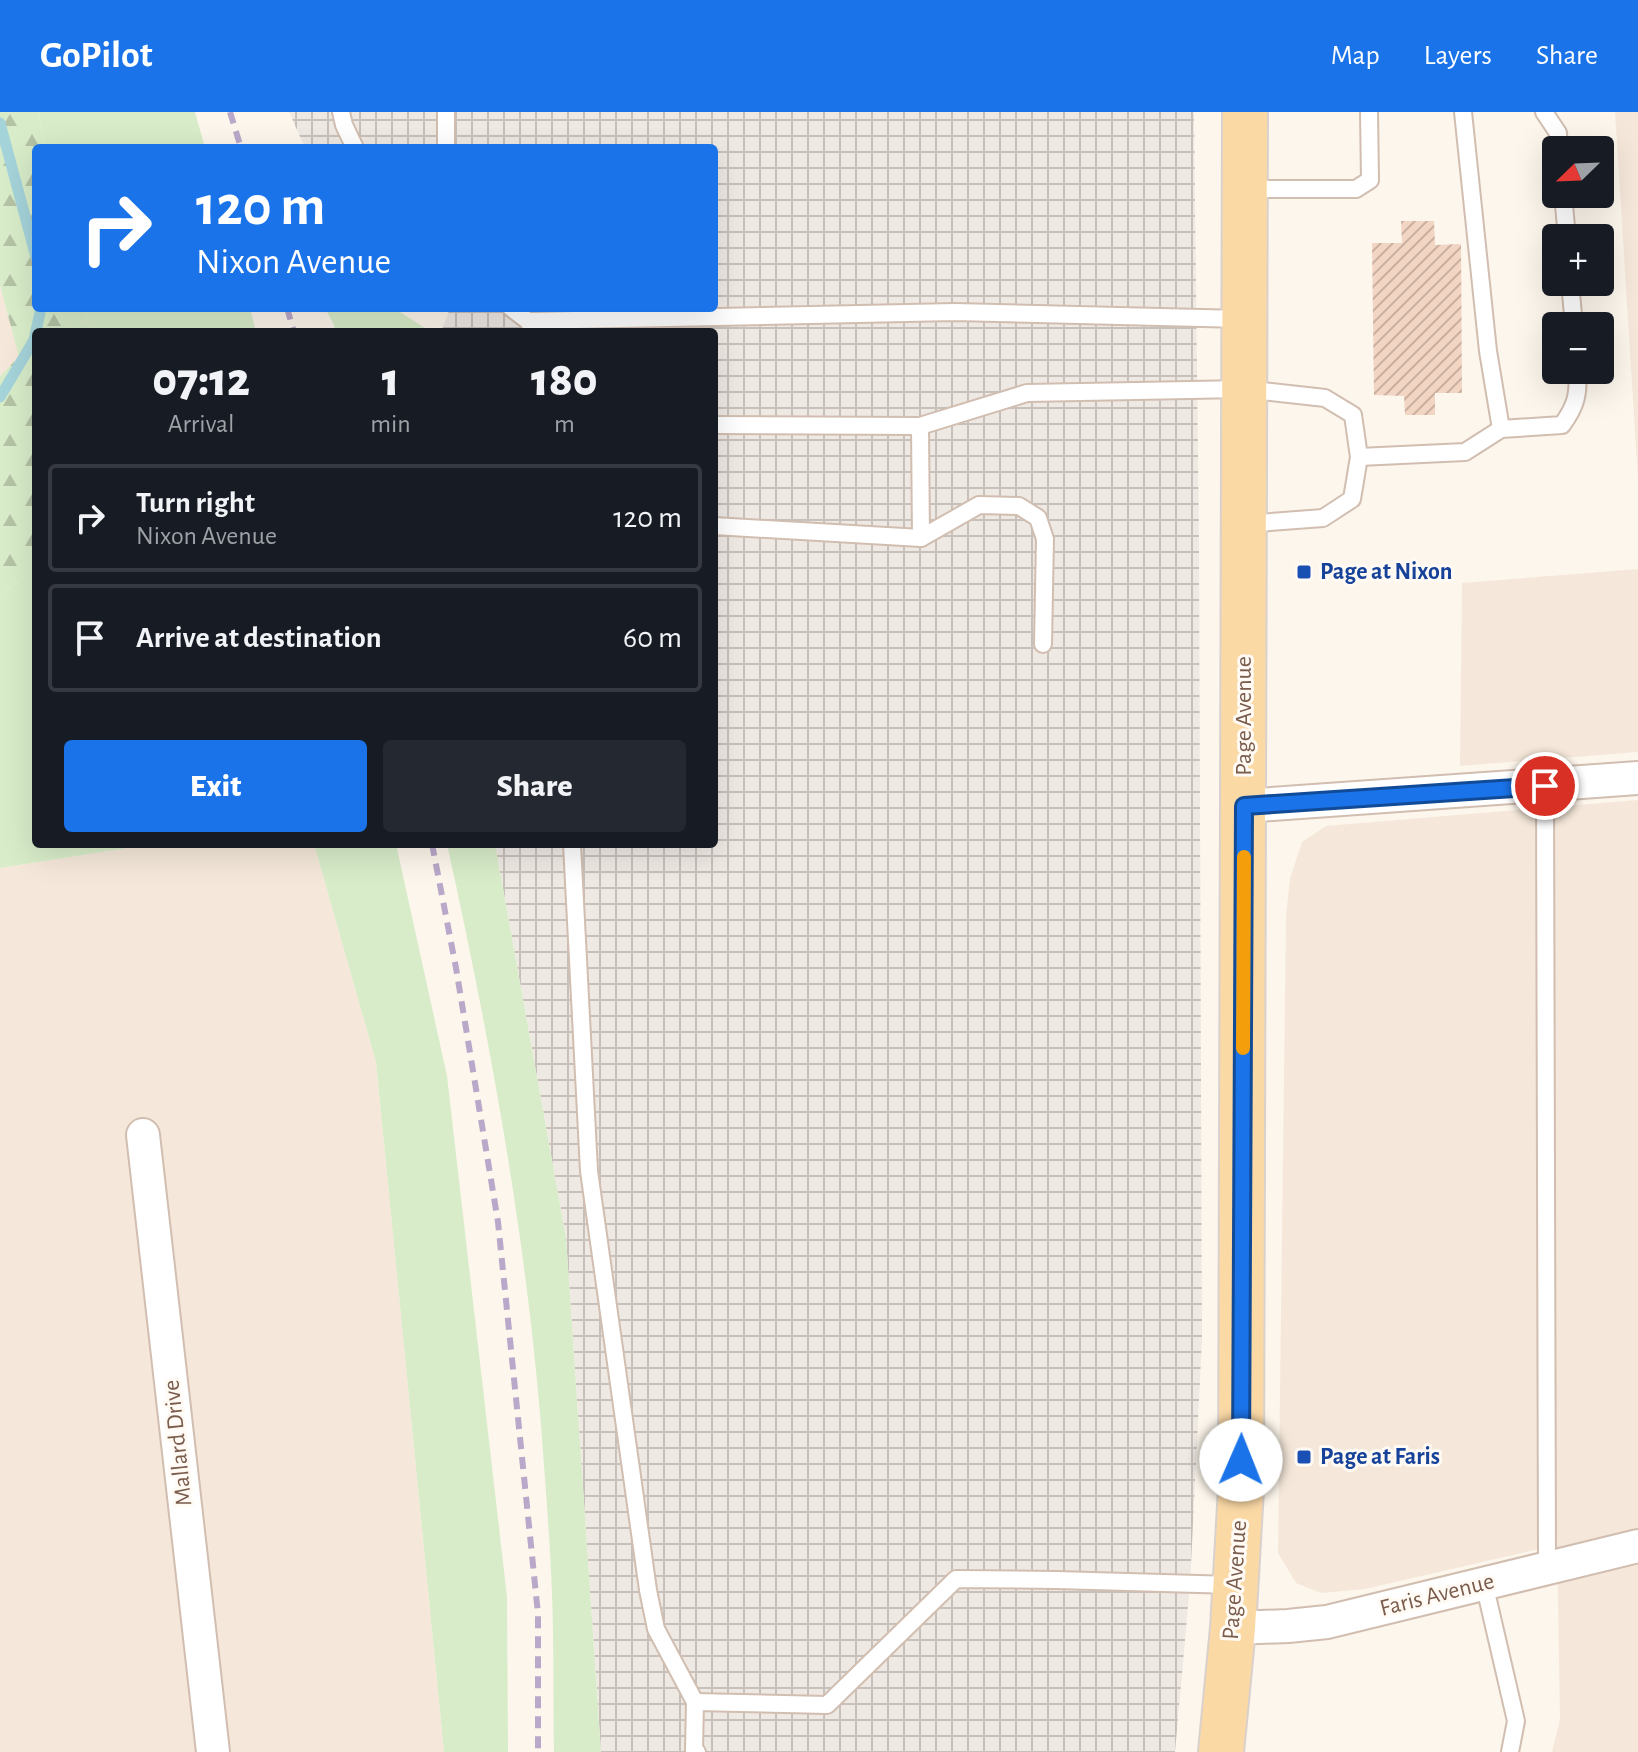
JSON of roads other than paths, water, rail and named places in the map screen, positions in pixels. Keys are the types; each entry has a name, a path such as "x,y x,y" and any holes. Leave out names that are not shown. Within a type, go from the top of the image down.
{"main road":[{"name":"Page Avenue","path":"1221,1752 1235,1606 1241,1473 1245,112"}],"street":[{"path":"1244,806 1638,778"},
{"name":"Mallard Drive","path":"143,1135 213,1752"},
{"name":"Faris Avenue","path":"1235,1606 1288,1626 1327,1622 1638,1546"}],"lane":[{"path":"341,112 353,144"},
{"path":"446,112 446,144"},
{"path":"1244,189 1356,189 1370,180 1369,112"},
{"path":"1463,112 1488,351 1501,429"},
{"path":"1544,112 1558,136"},
{"path":"515,312 531,326 955,312 1245,319"},
{"path":"1359,457 1465,452 1501,429 1562,425 1574,408 1579,384"},
{"path":"718,425 920,426 1027,393 1244,389 1325,398 1353,415 1359,457 1352,499 1323,518 1244,525"},
{"path":"920,426 921,538"},
{"path":"718,526 921,538 979,505 1019,506 1038,518 1045,539 1043,644"},
{"path":"1545,786 1547,1568"},
{"path":"572,848 589,1171 648,1590 656,1629 695,1702 694,1750 697,1752"},
{"path":"695,1702 827,1705 956,1579 1057,1580 1235,1606"},
{"path":"1484,1583 1516,1721 1510,1752"}],"waterway":[{"path":"0,123 32,242"},
{"path":"37,328 40,312"},
{"path":"0,397 32,343"}],"railway":[{"path":"230,112 240,144"},
{"path":"288,312 293,328"},
{"path":"433,848 498,1222 538,1614 538,1752"}],"place":[{"name":"Page at Nixon","path":"1304,572"},
{"name":"Page at Faris","path":"1304,1457"}]}
